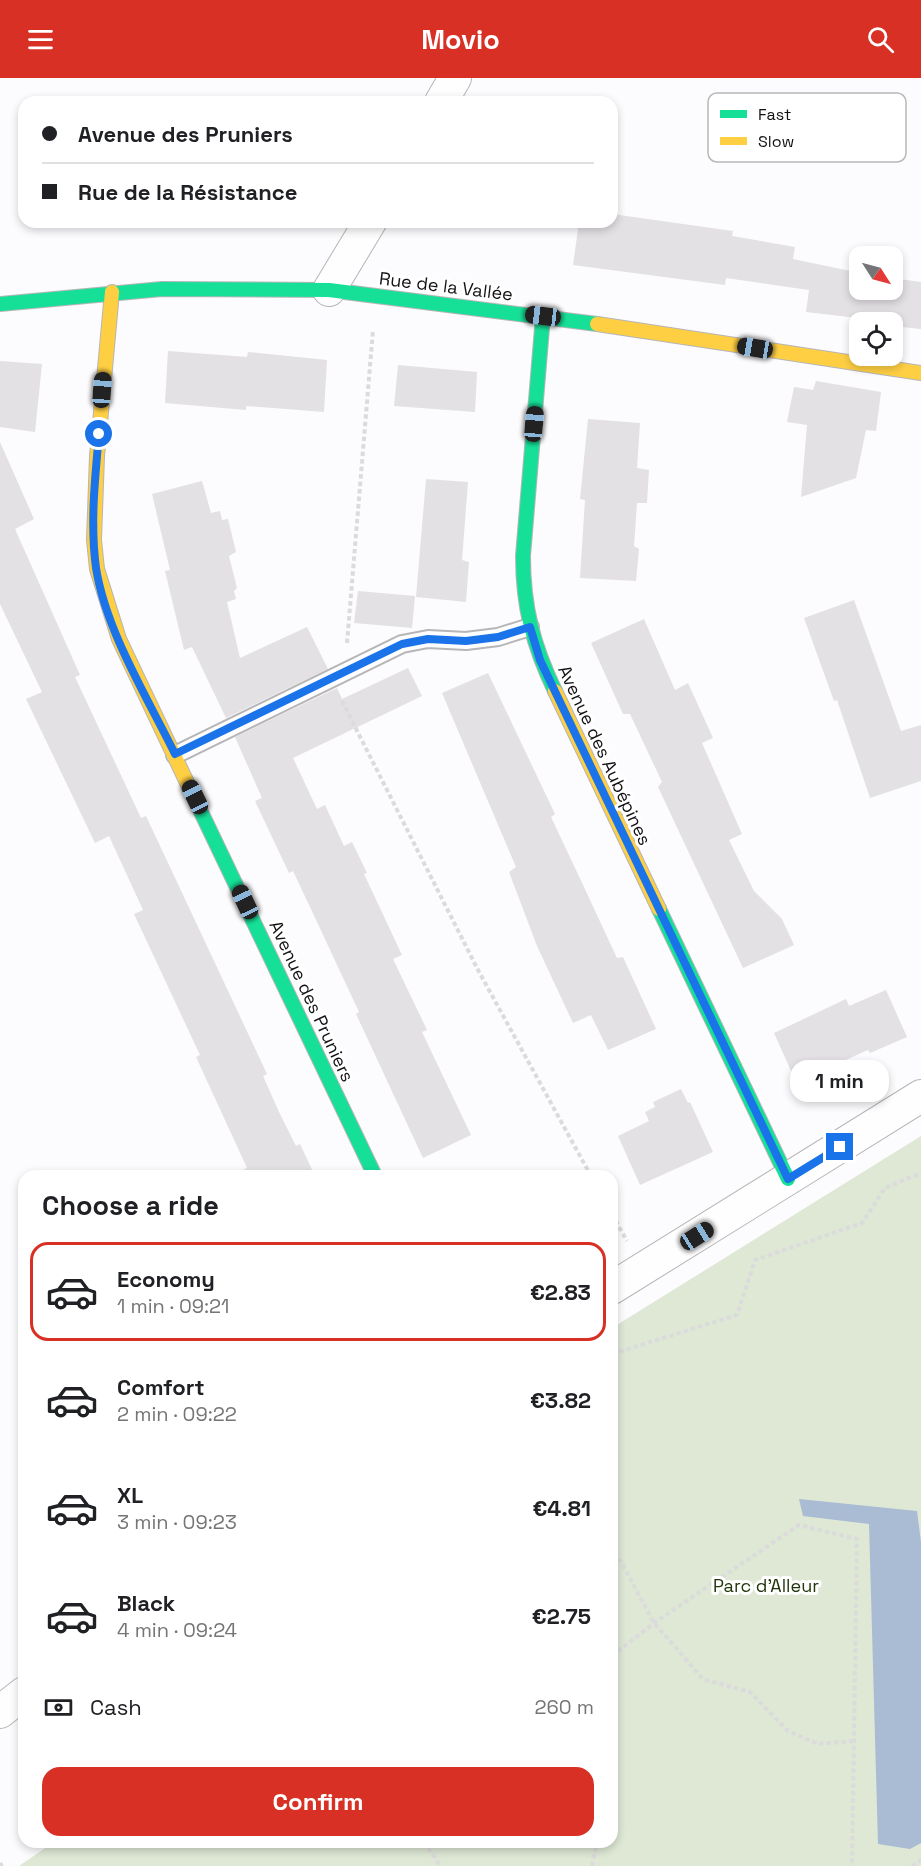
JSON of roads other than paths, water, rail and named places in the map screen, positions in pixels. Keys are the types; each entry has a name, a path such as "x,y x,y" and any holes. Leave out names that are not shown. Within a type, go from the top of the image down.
{"street":[{"path":"444,96 455,78"},
{"path":"329,290 366,228"},
{"name":"Rue de la Vallée","path":"0,304 162,289 329,290 543,316 921,373"},
{"name":"Avenue des Pruniers","path":"112,292 97,456 94,531 97,569 119,639 372,1170"},
{"name":"Avenue des Aubépines","path":"543,316 523,556 523,596 530,627 540,660 788,1179"},
{"path":"618,1283 921,1096"},
{"path":"0,1712 18,1698"}],"lane":[{"path":"175,754 402,644 428,639 466,641 498,637 530,627"}],"water":[{"path":"799,1499 917,1511 921,1542 921,1843 910,1849 878,1844 869,1524 803,1516"}],"park label":[{"name":"Parc d'Alleur","path":"766,1585"}]}
